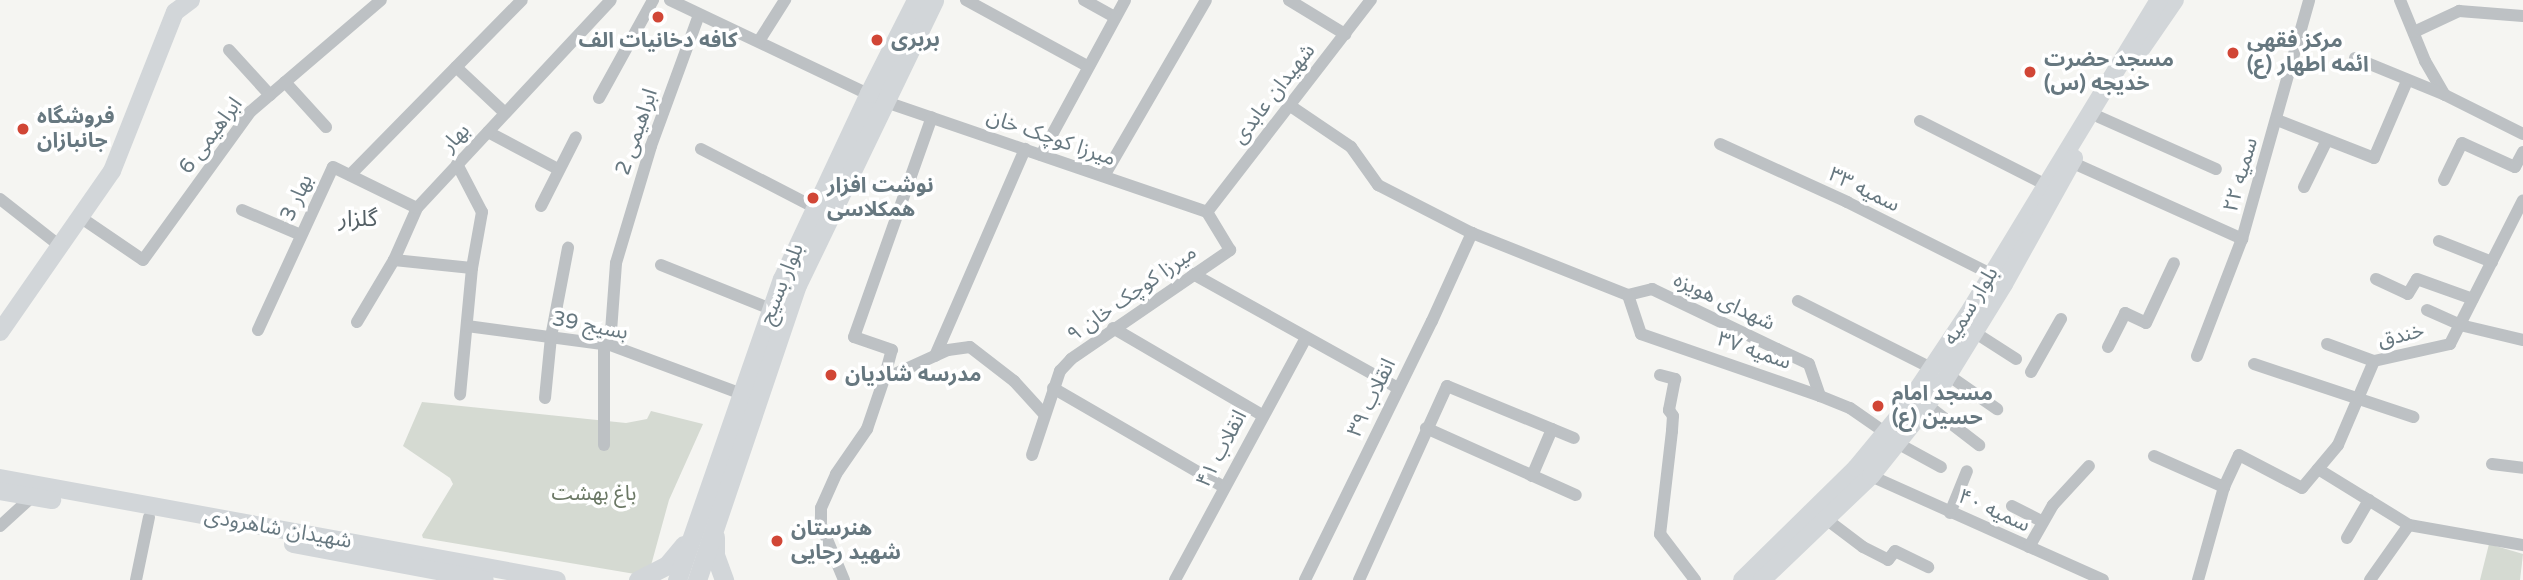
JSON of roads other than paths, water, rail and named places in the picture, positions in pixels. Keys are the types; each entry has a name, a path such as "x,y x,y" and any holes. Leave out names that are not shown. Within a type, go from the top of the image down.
{"main road":[{"path":"0,332 113,171 175,12 191,0"},
{"name":"بلوار بسیج","path":"697,580 797,285 916,0"},
{"name":"بلوار بسیج","path":"880,89 934,0"},
{"name":"بلوار سمیه","path":"1742,580 1856,468 1927,405 1991,274 2159,0"},
{"name":"بلوار سمیه","path":"1762,580 1871,475 1892,438 1974,332 2071,162 2175,0"},
{"name":"بلوار بسیج","path":"677,580 771,309 814,207 867,116"},
{"name":"شهیدان شاهرودی","path":"0,478 557,580"},
{"name":"شهیدان شاهرودی","path":"0,491 485,580"},
{"path":"715,528 715,555 724,580"},
{"path":"638,580 667,565 695,531"}],"street":[{"name":"ابراهیمی 6","path":"80,217 143,260 250,112 381,0"},
{"path":"417,208 350,175 522,0"},
{"name":"بهار","path":"357,322 394,260 417,208 611,0"},
{"path":"599,98 653,0"},
{"name":"میرزا کوچک خان","path":"670,0 760,41 880,89 932,117 1207,212"},
{"path":"760,41 785,0"},
{"path":"966,0 1087,66"},
{"path":"1084,0 1115,17"},
{"path":"1041,155 1125,0"},
{"path":"1104,176 1206,0"},
{"path":"1289,0 1345,34"},
{"name":"شهیدان عابدی","path":"1207,212 1371,0"},
{"name":"سمیه ۲۲","path":"2197,356 2242,239 2309,0"},
{"path":"2400,0 2425,61 2445,94"},
{"path":"2414,32 2459,6 2523,16"},
{"name":"ابراهیمی 2","path":"604,445 607,344 616,263 651,146 699,15"},
{"path":"229,50 270,95"},
{"path":"2355,58 2445,94 2523,134"},
{"path":"456,67 505,113"},
{"path":"2277,120 2374,158 2407,81"},
{"path":"285,82 326,127"},
{"name":"شهدای هویزه","path":"1289,105 1351,147 1378,185 1472,233 1628,295 1652,289 1809,364 1820,396"},
{"path":"844,580 821,525 821,508 836,474 867,429 884,379 892,350 854,337 932,117"},
{"path":"2099,117 2216,169"},
{"path":"1920,121 2044,184"},
{"path":"488,132 558,169"},
{"path":"541,206 576,137"},
{"path":"2304,187 2327,139"},
{"path":"2444,180 2462,143 2515,167 2523,152"},
{"name":"سمیه ۳۳","path":"1720,144 1991,274"},
{"path":"701,149 814,207"},
{"path":"935,356 1025,149"},
{"path":"2071,162 2242,239"},
{"path":"457,164 482,212 472,268 460,394"},
{"name":"بهار 3","path":"258,330 333,167 350,175"},
{"path":"0,199 60,246"},
{"name":"خندق","path":"2224,487 2239,456 2302,488 2338,445 2374,361 2450,344 2523,200"},
{"path":"242,210 301,235"},
{"name":"میرزا کوچک خان ۹","path":"1032,455 1053,388 1060,372 1071,359 1230,250 1207,212"},
{"name":"انقلاب ۳۹","path":"1305,580 1472,233"},
{"path":"2439,241 2491,262"},
{"path":"545,398 551,337 568,248"},
{"path":"394,260 472,268"},
{"path":"2108,347 2125,313 2146,323 2174,263"},
{"path":"661,265 771,309"},
{"path":"1194,274 1398,388"},
{"path":"2376,279 2408,294 2417,279 2473,299"},
{"name":"سمیه ۳۷","path":"1628,295 1641,334 1735,364 1850,408 1892,438 1941,467"},
{"path":"1798,301 1941,372 1997,409"},
{"path":"2427,310 2460,325 2523,340"},
{"path":"2031,372 2061,318"},
{"name":"بسیج 39","path":"467,326 607,344 742,394"},
{"path":"1113,328 1262,415"},
{"path":"1974,332 2016,359"},
{"name":"انقلاب ۴۱","path":"1175,580 1306,338"},
{"path":"2327,344 2374,361"},
{"path":"884,379 962,346 977,350 1014,381 1044,414"},
{"path":"2254,364 2413,417"},
{"path":"1660,375 1675,379 1670,410 1673,416 1664,518 1660,534 1695,580"},
{"path":"1359,580 1447,386 1574,438"},
{"path":"1053,388 1224,487"},
{"path":"1927,405 1979,445"},
{"path":"1426,428 1576,495"},
{"path":"1532,476 1552,429"},
{"path":"2154,456 2224,487 2198,580"},
{"path":"2492,464 2523,468"},
{"path":"2029,547 2041,521 2089,466"},
{"path":"2318,469 2409,525 2523,545"},
{"path":"1950,513 1967,471"},
{"name":"سمیه ۴۰","path":"1871,475 2103,580"},
{"path":"0,526 33,496"},
{"path":"2347,538 2369,500"},
{"path":"2012,506 2041,521"},
{"path":"136,580 149,517"},
{"path":"1826,519 1863,547 1888,560 1895,551 1928,567"},
{"path":"2370,580 2409,525"}],"place":[{"name":"کافه دخانیات الف","path":"658,17"},
{"name":"بربری","path":"877,40"},
{"name":"مرکز فقهی ائمه اطهار (ع)","path":"2233,53"},
{"name":"مسجد حضرت خدیجه (س)","path":"2030,72"},
{"name":"فروشگاه جانبازان","path":"23,129"},
{"name":"نوشت افزار همکلاسی","path":"813,198"},
{"name":"مدرسه شادیان","path":"831,375"},
{"name":"مسجد امام حسین (ع)","path":"1878,406"},
{"name":"هنرستان شهید رجایی","path":"777,541"}],"district":[{"name":"گلزار","path":"358,219"}],"park label":[{"name":"باغ بهشت","path":"594,494"}]}
